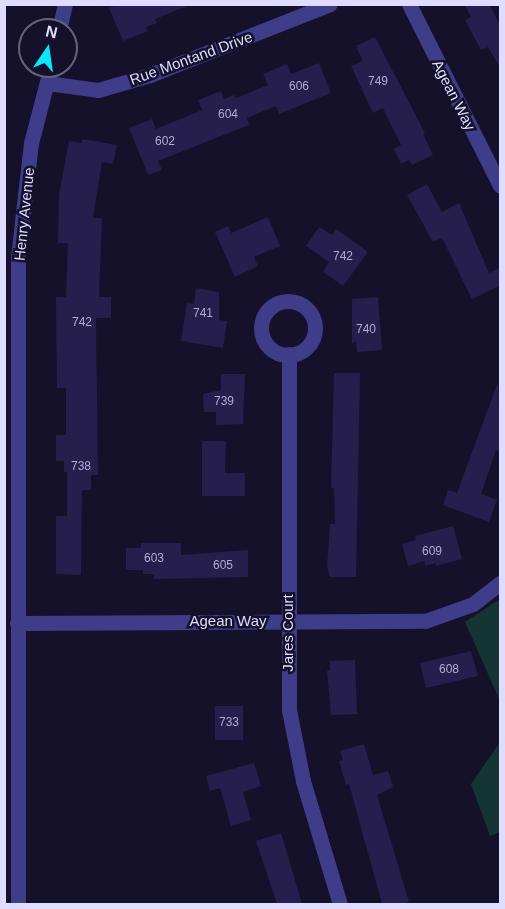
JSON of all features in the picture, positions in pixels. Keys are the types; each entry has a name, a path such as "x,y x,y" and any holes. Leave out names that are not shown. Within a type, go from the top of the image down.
{"street":[{"name":"Rue Montand Drive","path":"47,83 98,90 150,75 330,4"},
{"name":"Agean Way","path":"409,4 501,186"},
{"name":"Henry Avenue","path":"18,904 18,257 31,143 48,78"},
{"name":"Jares Court","path":"290,354 289,710 303,781 340,904"},
{"name":"Agean Way","path":"17,623 425,621 473,604 501,583"}],"green space":[{"path":"500,599 500,701 465,622"},
{"path":"500,742 500,832 490,836 471,784"}],"building":[{"path":"119,4 190,5 155,19 157,23 146,27 148,31 123,41 109,8"},
{"path":"464,4 489,4 501,27 501,69 488,47 481,50 465,20 471,17"},
{"path":"375,37 425,133 423,134 433,155 412,165 409,160 401,164 394,149 401,145 383,108 373,113 351,66 363,61 356,46"},
{"path":"319,63 331,93 279,114 276,106 247,118 249,125 158,161 162,170 148,175 129,128 152,119 156,129 202,110 198,100 221,91 224,99 234,95 236,98 268,85 263,74 287,64 291,74"},
{"path":"82,139 117,145 113,164 102,162 93,218 102,218 99,297 111,297 111,318 96,318 98,475 91,475 91,490 82,490 81,575 56,574 56,516 67,516 67,472 64,472 64,461 56,461 56,435 66,435 66,388 57,388 56,297 66,297 68,243 58,243 59,194 69,141 82,143"},
{"path":"427,184 442,212 459,203 489,273 501,267 501,285 472,299 442,238 433,242 407,195"},
{"path":"268,217 280,246 254,257 258,266 235,277 215,232 228,226 231,233"},
{"path":"319,227 332,235 336,229 368,252 343,286 323,272 329,262 306,246"},
{"path":"196,288 219,292 219,320 227,321 223,348 181,341 187,303 194,304"},
{"path":"378,297 382,350 357,352 356,342 352,343 352,299"},
{"path":"334,373 360,373 356,577 330,577 327,567 330,524 335,524 334,488 331,488"},
{"path":"221,374 245,374 243,424 216,425 216,412 204,412 203,394 221,390"},
{"path":"498,382 501,452 496,450 481,494 497,500 489,522 443,505 448,490 457,493"},
{"path":"202,441 226,441 225,473 245,473 245,496 202,496"},
{"path":"453,526 462,559 436,566 436,563 425,566 424,561 408,566 402,544 416,540 415,536"},
{"path":"141,543 181,543 181,555 248,550 248,577 154,579 154,574 143,574 143,570 126,570 126,548 141,548"},
{"path":"471,651 478,676 426,688 420,663"},
{"path":"355,660 357,714 331,715 327,671 330,670 330,661"},
{"path":"215,706 243,706 243,740 215,740"},
{"path":"364,744 373,775 388,771 393,787 377,795 409,902 382,904 349,784 346,785 339,761 343,760 340,751"},
{"path":"254,763 261,786 243,792 251,820 231,826 220,788 210,791 206,776"},
{"path":"281,833 302,904 277,904 256,841"}]}
